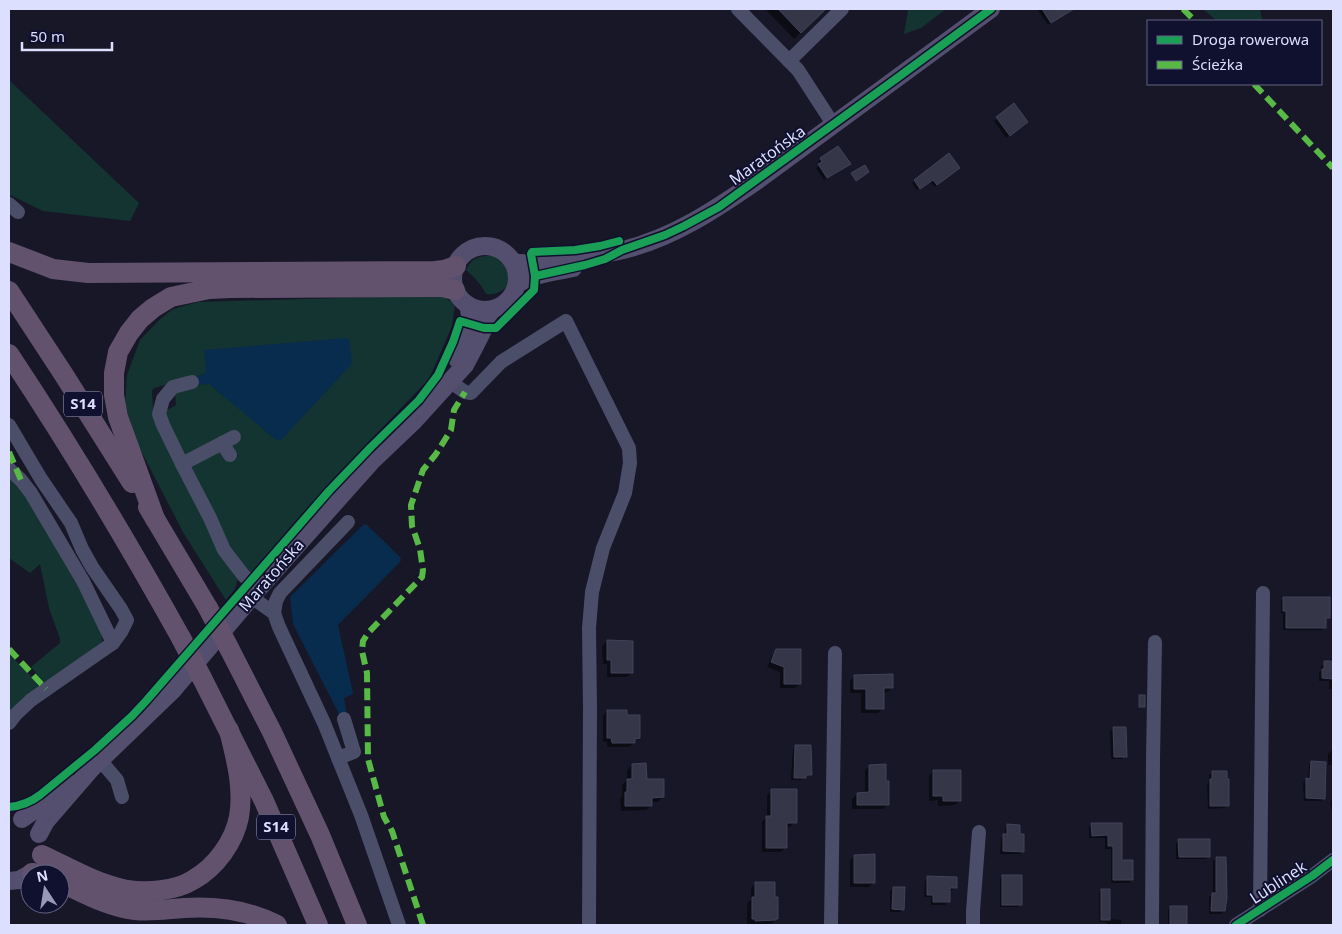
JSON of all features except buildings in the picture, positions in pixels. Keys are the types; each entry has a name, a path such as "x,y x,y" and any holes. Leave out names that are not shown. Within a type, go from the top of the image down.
{"highway":[{"path":"9,252 53,269 88,273 435,271 456,266"},
{"path":"155,519 118,417 114,394 114,372 118,352 140,319 154,308 171,298 191,292 230,288 426,286 449,288 462,298"},
{"name":"S14","path":"9,291 155,519 208,608 272,732 320,835 357,925"},
{"name":"S14","path":"9,354 124,539 202,678 264,801 318,925"},
{"path":"70,873 128,890 150,892 180,886 207,870 222,856 232,837 239,817 240,779 229,730"},
{"path":"70,886 116,907 136,910 224,908 262,917 277,925"}],"main road":[{"name":"Maratońska","path":"513,262 523,264 579,258 622,250 665,235 684,226 719,207 758,180 991,9"},
{"path":"479,247 489,247 499,250 513,262 517,272 516,284 509,300 501,306 492,310 475,309 462,298 453,273 461,257 469,251 479,247"},
{"name":"Maratońska","path":"516,284 535,276 605,259 622,250"},
{"name":"Maratońska","path":"449,381 470,324 470,312 462,298"},
{"name":"Maratońska","path":"39,834 46,821 96,764 172,690 372,461 414,421 464,365 492,310"},
{"name":"Maratońska","path":"15,818 32,812 96,764"},
{"path":"15,818 28,822 39,834 42,844 43,864"}],"street":[{"path":"738,9 798,70 833,124"},
{"path":"789,61 842,9"},
{"path":"449,381 465,392 471,393 501,362 566,321 629,448 630,463 625,493 603,548 592,592 589,619 589,925"},
{"path":"192,382 173,387 163,399 159,414 163,425 224,550 255,593 274,613 324,723 361,814 398,925"},
{"path":"9,426 41,479 71,523 92,567 127,620 122,632 113,643 31,700 9,723"},
{"path":"182,464 229,445"},
{"path":"9,469 31,493 82,581 113,643"},
{"path":"274,613 276,601 280,593 348,522"},
{"path":"1260,910 1263,593"},
{"path":"1152,925 1155,642"},
{"path":"832,925 836,653"},
{"path":"338,758 354,752 344,719"},
{"path":"96,764 117,780 122,797"},
{"path":"973,925 979,832"},
{"name":"Lublinek","path":"1236,925 1312,876 1333,860"}],"green space":[{"path":"907,9 946,9 921,28 904,34"},
{"path":"1203,9 1260,9 1262,20 1216,20"},
{"path":"9,80 139,203 130,221 43,211 9,194"},
{"path":"493,255 505,264 508,286 498,293 486,294 466,270 474,260"},
{"path":"441,295 455,304 452,326 429,379 335,477 251,574 237,562 187,466 218,449 230,461 238,456 232,445 241,438 235,433 184,458 162,413 176,405 175,392 192,378 154,388 152,391 153,409 239,575 235,589 226,600 184,534 137,443 125,404 127,375 140,340 159,320 173,309 198,302"},
{"path":"9,475 20,487 56,547 98,624 102,638 102,642 48,682 43,681 31,667 60,643 60,639 49,608 40,564 30,573 9,558"},
{"path":"9,654 31,676 38,686 9,715"}],"water":[{"path":"349,339 352,363 281,440 276,440 209,384 194,385 192,378 206,373 204,350"},
{"path":"364,524 401,560 338,625 353,693 344,698 347,716 341,718 293,624 290,597"}],"marked path":[{"path":"1183,9 1194,20"},
{"path":"1255,85 1333,168"},
{"path":"423,925 392,831 384,817 368,759 367,673 362,651 363,641 368,633 422,577 420,549 412,526 411,505 423,470 451,430 454,410 465,392"},
{"path":"9,452 21,480"},
{"path":"9,649 46,689"}],"cycle path":[{"path":"535,276 605,259 622,250 665,235 719,207 991,9"},
{"path":"9,807 26,803 40,795 95,750 146,701 329,491 419,400 438,375 460,321 484,328 496,328 534,290 535,276 532,252 575,250 619,241"},
{"path":"1236,925 1312,876 1333,860"}]}
